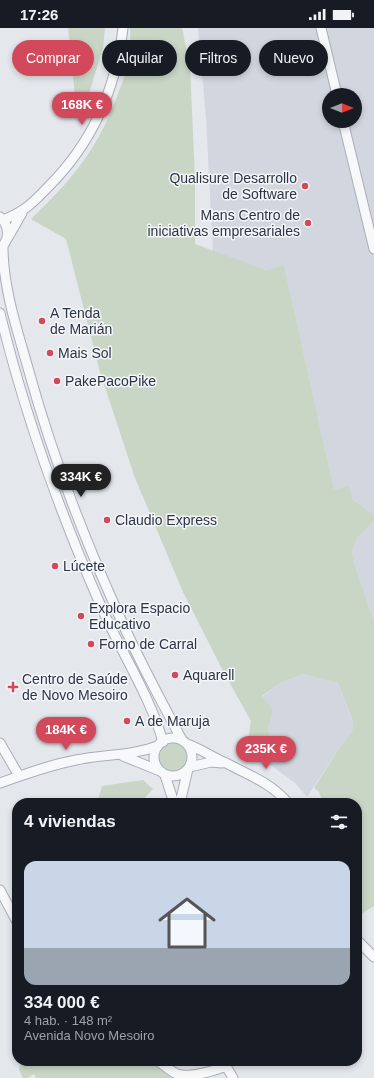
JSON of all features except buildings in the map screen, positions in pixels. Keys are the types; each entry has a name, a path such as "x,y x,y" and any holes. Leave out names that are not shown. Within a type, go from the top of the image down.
{"street":[{"path":"3,245 22,212 60,176 90,134 103,107 112,81 123,28"},
{"path":"321,28 335,88"},
{"path":"345,128 374,249"},
{"path":"22,212 2,219 7,226 3,245 5,277 20,342 38,405 68,493 114,606 192,756 181,798"},
{"path":"0,313 25,407 78,553 101,608 153,713 160,744 154,759 162,773 172,798"},
{"path":"0,783 18,776 78,759 137,753 175,738 200,748 226,763 265,782 283,798"},
{"path":"0,743 18,776"},
{"path":"120,755 135,759 162,773 178,776 189,768 211,762 226,763"},
{"path":"0,890 12,913"},
{"path":"362,945 374,957"},
{"path":"165,1066 178,1075 186,1076 207,1073 220,1066"},
{"path":"227,1066 233,1078"}],"shaded area":[{"path":"198,28 374,28 374,515 352,499 334,490 284,265 266,270 213,252 202,76 251,76 251,40 199,40"},
{"path":"374,521 374,621 354,563 352,552 357,538"},
{"path":"303,674 338,683 353,722 352,732 342,744 307,797 295,783 269,764 273,749 268,729 273,710 262,697 280,683"}],"green space":[{"path":"68,28 105,28 104,40 102,40 102,51 87,100 76,105 73,76 94,76 94,40 69,40"},
{"path":"130,28 182,28 185,43 185,76 190,76 195,178 195,244 266,270 284,265 334,490 349,486 352,499 374,515 374,521 357,538 352,552 354,563 374,621 374,906 362,913 362,798 321,798 319,792 314,788 342,744 352,732 353,721 338,683 303,674 280,683 262,696 273,710 268,729 273,749 269,764 246,753 251,721 223,671 183,592 135,478 100,372 66,239 31,219 60,190 84,161 103,129 125,76 177,76 177,40 130,40"},
{"path":"173,743 183,747 187,757 183,767 173,771 163,767 159,757 163,747"},
{"path":"143,780 153,789 145,798 98,798 102,786"},
{"path":"20,1066 160,1066 179,1078 36,1078 34,1074 27,1078 23,1078 19,1070"}],"place":[{"name":"Qualisure Desarrollo de Software","path":"305,186"},
{"name":"Mans Centro de iniciativas empresariales","path":"308,223"},
{"name":"A Tenda de Marián","path":"42,321"},
{"name":"Mais Sol","path":"50,353"},
{"name":"PakePacoPike","path":"57,381"},
{"name":"Claudio Express","path":"107,520"},
{"name":"Lúcete","path":"55,566"},
{"name":"Explora Espacio Educativo","path":"81,616"},
{"name":"Forno de Carral","path":"91,644"},
{"name":"Aquarell","path":"175,675"},
{"name":"Centro de Saúde de Novo Mesoiro","path":"13,687"},
{"name":"A de Maruja","path":"127,721"}]}
